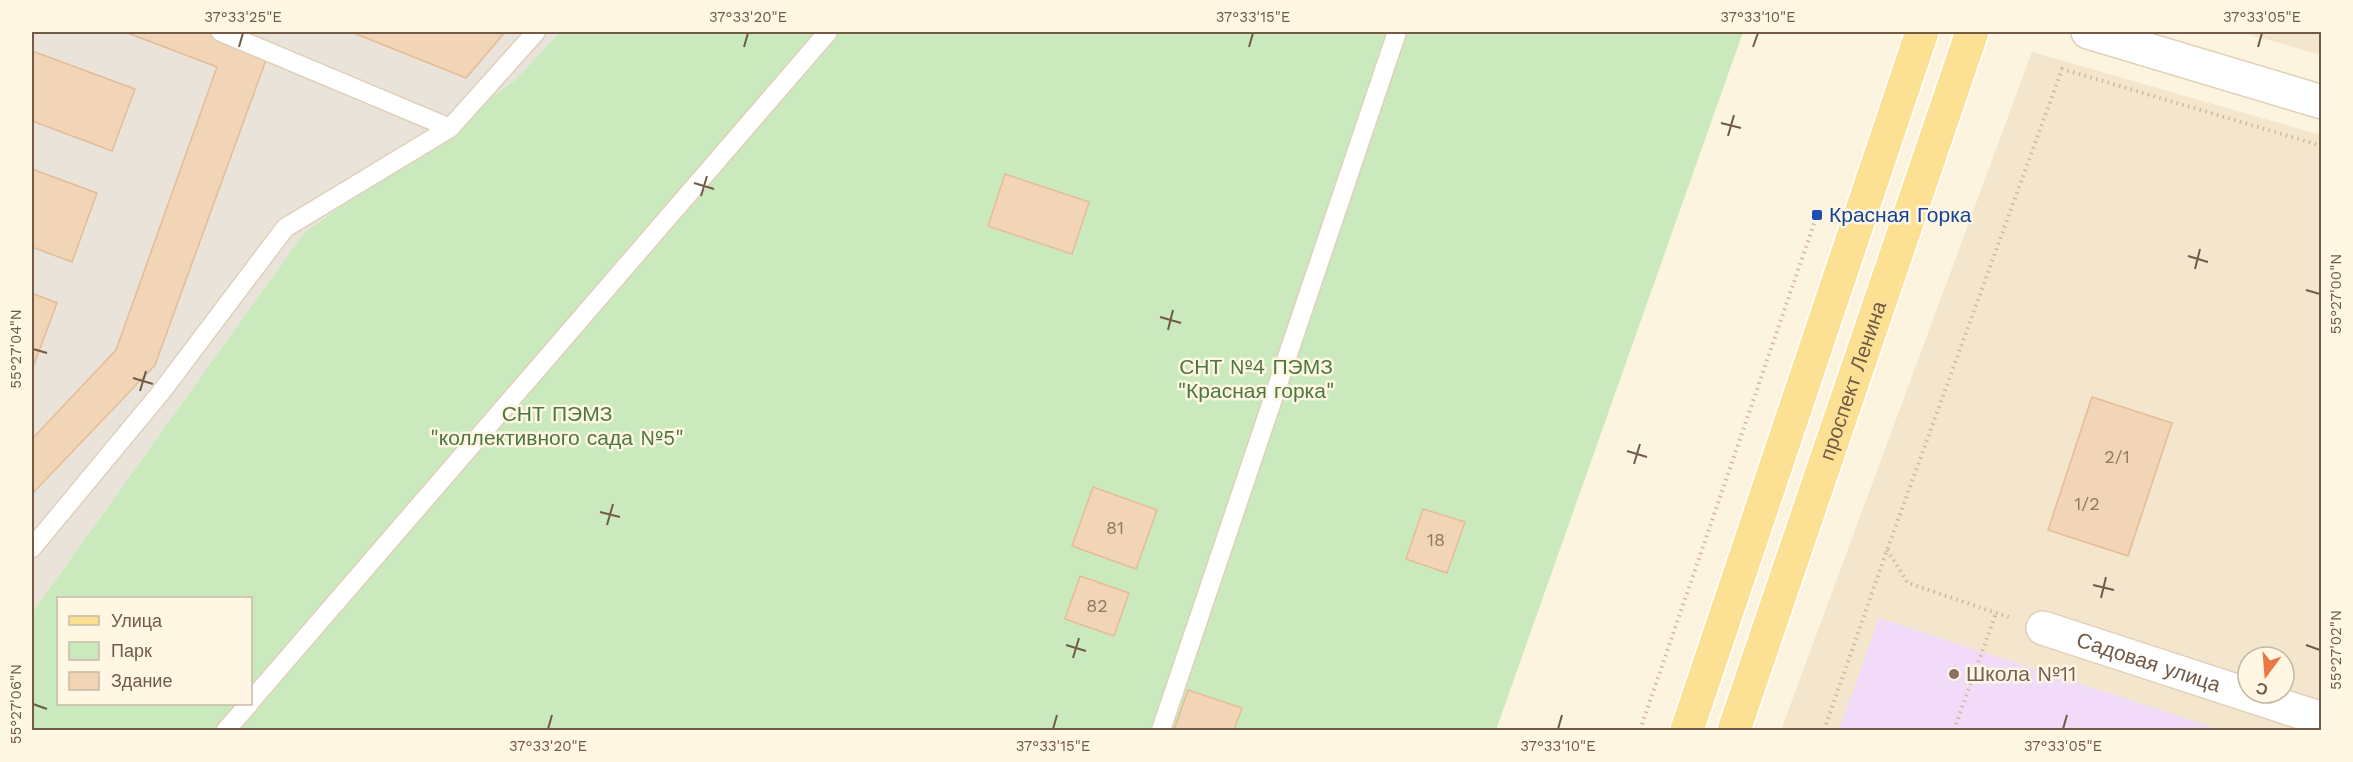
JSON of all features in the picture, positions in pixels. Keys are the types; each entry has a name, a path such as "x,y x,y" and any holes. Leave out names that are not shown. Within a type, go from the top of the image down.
{"main road":[{"name":"проспект Ленина","path":"1734,730 1972,32"},
{"path":"1687,730 1914,34"}],"street":[{"path":"2088,32 2322,102"},
{"name":"Садовая улица","path":"2031,625 2322,719"}],"lane":[{"path":"221,32 450,128"},
{"path":"32,549 162,391 285,228 450,128 536,32"},
{"path":"252,701 828,32"},
{"path":"1161,730 1396,32"},
{"path":"226,730 248,705"}],"path":[{"path":"1824,730 2062,69 2322,146"},
{"path":"1640,730 1816,215"},
{"path":"1887,550 1908,583 2031,625"},
{"path":"1954,730 1996,613"}],"shaded area":[{"path":"32,32 560,32 515,80 304,233 32,613"},
{"path":"2241,32 2321,32 2321,55"},
{"path":"2032,52 2321,135 2321,730 1781,730"},
{"name":"Школа №11","path":"1879,618 2221,730 1839,730"}],"green space":[{"path":"560,32 1743,32 1496,730 32,730 32,613 304,233 515,80"}],"building":[{"path":"125,32 224,32 270,49 155,365 32,494 32,439 116,350 217,67"},
{"path":"351,32 454,33 505,32 466,78"},
{"path":"32,51 135,89 112,151 32,121"},
{"path":"32,169 97,193 72,262 32,247"},
{"path":"1005,174 1089,202 1072,254 988,226"},
{"path":"32,293 57,303 32,370"},
{"path":"2092,397 2172,423 2128,556 2048,530"},
{"path":"1093,487 1157,510 1136,569 1072,546"},
{"path":"1423,509 1465,522 1447,573 1406,559"},
{"path":"1080,576 1129,593 1114,636 1065,619"},
{"path":"1188,690 1242,708 1234,730 1174,730"}],"place":[{"name":"Красная Горка","path":"1817,215"},
{"name":"Школа №11","path":"1954,674"}],"park label":[{"name":"СНТ №4 ПЭМЗ \"Красная горка\"","path":"1256,379"},
{"name":"СНТ ПЭМЗ \"коллективного сада №5\"","path":"557,426"}]}
